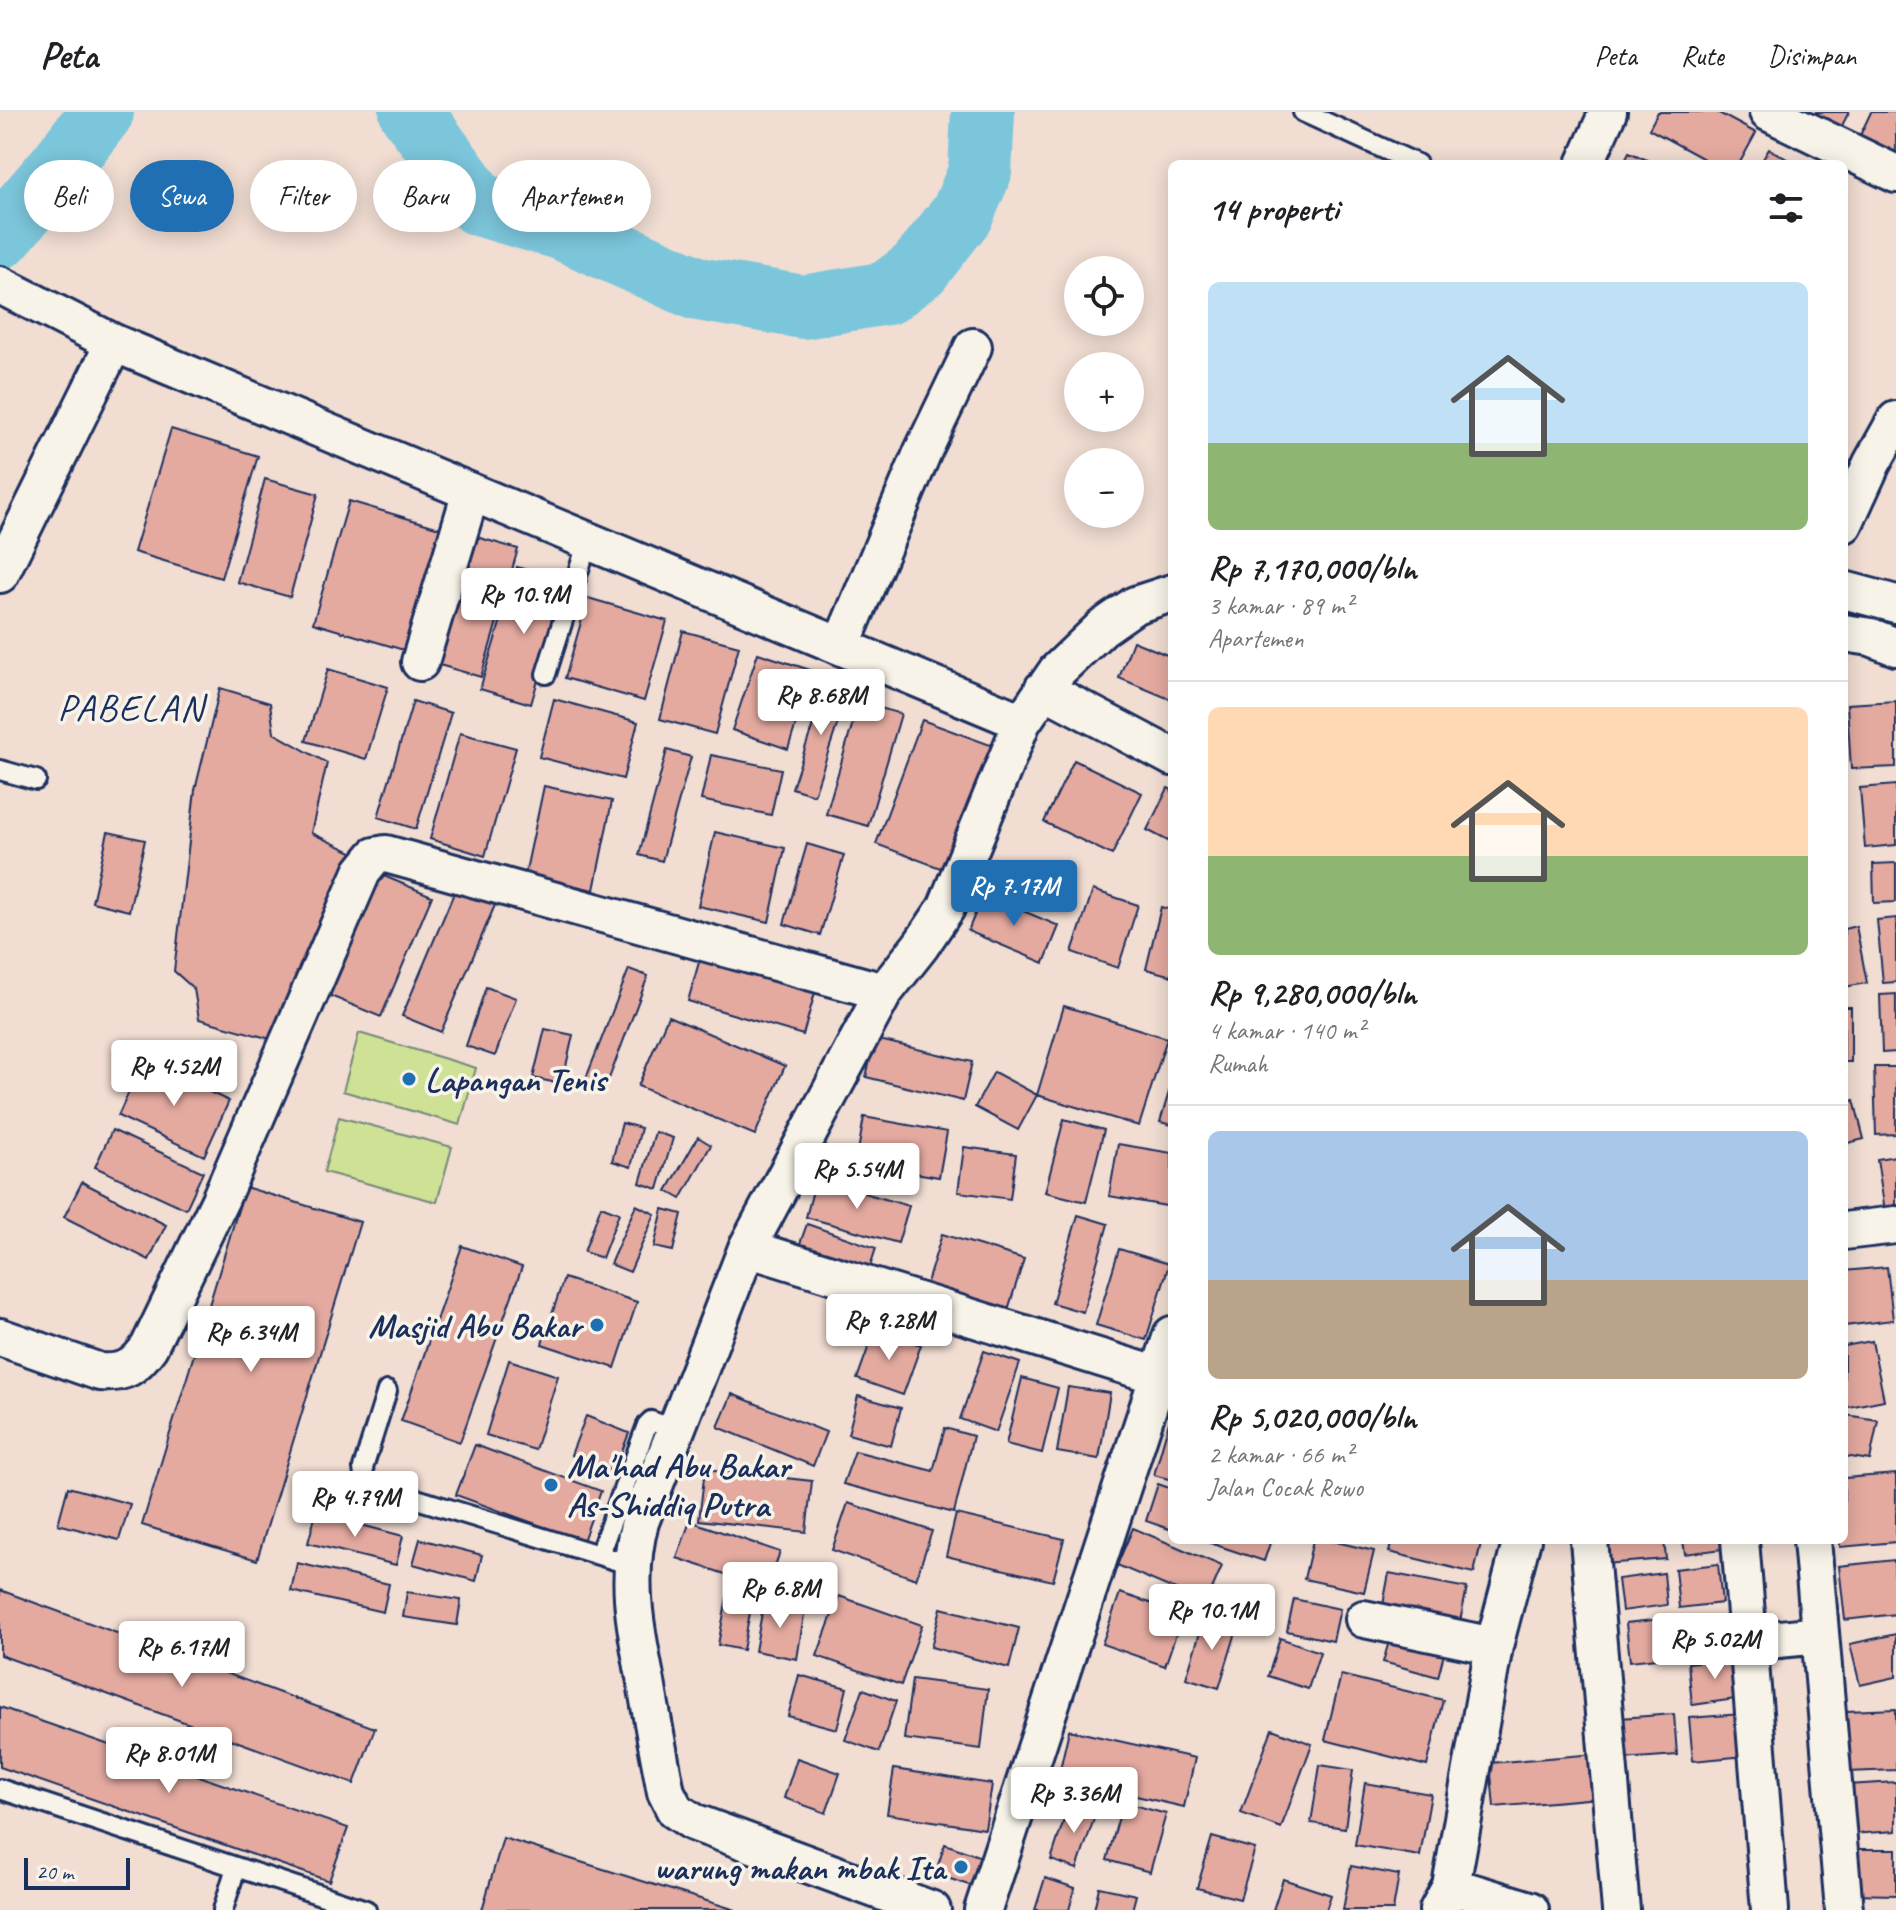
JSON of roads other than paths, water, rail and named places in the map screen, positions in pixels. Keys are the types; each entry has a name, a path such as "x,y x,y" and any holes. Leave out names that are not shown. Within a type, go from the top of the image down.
{"street":[{"path":"1587,160 1608,112"},
{"path":"1768,112 1896,174"},
{"path":"12,291 114,343 1022,722"},
{"path":"0,574 114,343"},
{"path":"841,646 923,451 973,347"},
{"path":"1848,515 1896,420"},
{"path":"420,662 471,492"},
{"path":"1848,591 1896,604"},
{"path":"932,1910 693,1822 675,1810 666,1792 633,1613 615,1560 640,1522 747,1248 884,992 946,908 1022,722 1057,671 1118,615 1135,605 1168,594"},
{"path":"1848,634 1871,637 1896,647"},
{"path":"1043,689 1168,755"},
{"path":"0,1337 100,1372 116,1374 128,1370 139,1361 149,1347 220,1200 362,872 375,856 386,854 401,858 884,992"},
{"path":"1848,1231 1896,1225"},
{"path":"747,1248 1165,1378 983,1910"},
{"path":"1521,1544 1494,1646 1445,1898 1530,1910"},
{"path":"1589,1544 1621,1910"},
{"path":"1740,1544 1770,1910"},
{"path":"1812,1544 1844,1910"},
{"path":"1364,1619 1494,1646"},
{"path":"1749,1642 1820,1635"}],"lane":[{"path":"1303,112 1408,160"},
{"path":"546,674 588,541"},
{"path":"0,770 36,780"},
{"path":"387,1391 363,1468 364,1477 371,1485 615,1560"},
{"path":"0,1789 366,1910"},
{"path":"223,1910 236,1867"}],"waterway":[{"path":"0,237 102,112"},
{"path":"411,112 478,204 561,228 698,289 803,307 887,293 919,269 962,214 980,172 983,112"}],"place":[{"name":"Lapangan Tenis","path":"409,1079"},
{"name":"Masjid Abu Bakar","path":"597,1325"},
{"name":"Ma'had Abu Bakar As-Shiddiq Putra","path":"551,1485"},
{"name":"warung makan mbak Ita","path":"961,1867"}],"district":[{"name":"PABELAN","path":"131,707"}]}
